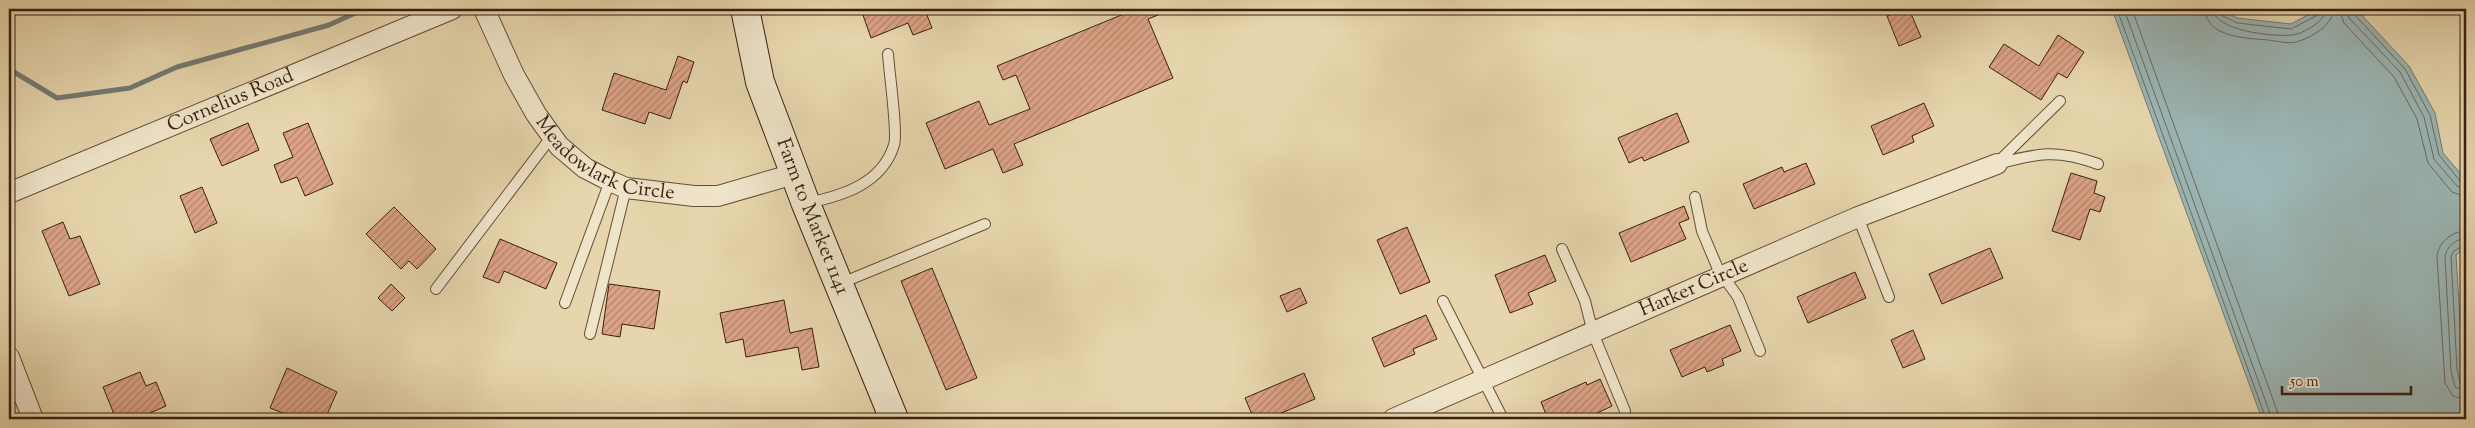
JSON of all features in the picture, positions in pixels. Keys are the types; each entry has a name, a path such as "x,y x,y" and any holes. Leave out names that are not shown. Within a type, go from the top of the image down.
{"street":[{"name":"Cornelius Road","path":"9,193 452,9"},
{"name":"Meadowlark Circle","path":"484,9 514,75 552,136 559,146 585,168 618,185 694,196 718,196 794,174"},
{"name":"Farm to Market 1141","path":"745,9 760,82 794,174 894,419"},
{"name":"Harker Circle","path":"1393,419 1858,218 1997,164"},
{"path":"9,357 33,419"}],"lane":[{"path":"806,204 836,197 866,182 883,168 895,144 888,54"},
{"path":"1997,164 2060,101"},
{"path":"436,288 552,136"},
{"path":"1997,164 2032,155 2061,153 2098,164"},
{"path":"565,303 618,185"},
{"path":"590,334 618,185"},
{"path":"1695,197 1702,231 1718,270 1738,297 1760,351"},
{"path":"1858,218 1889,297"},
{"path":"839,284 985,224"},
{"path":"1562,249 1585,302 1592,333 1625,411"},
{"path":"1443,301 1503,419"}],"water":[{"path":"2112,9 2220,9 2237,18 2291,24 2319,9 2356,9 2409,66 2435,113 2443,153 2466,180 2466,248 2456,255 2466,419 2262,419"}],"building":[{"path":"879,9 942,9 927,15 932,28 913,35 908,23 871,38 863,15"},
{"path":"1136,9 1173,9 1148,19 1173,78 1014,144 1023,165 1003,173 993,149 945,169 926,123 979,101 989,125 1030,109 1016,75 1003,80 997,66"},
{"path":"1909,9 1921,37 1899,46 1887,16"},
{"path":"2058,35 2084,52 2067,78 2058,73 2041,100 1989,67 2004,44 2039,66"},
{"path":"678,56 694,62 687,83 683,81 670,119 649,112 645,124 602,110 614,73 666,90"},
{"path":"1924,103 1934,126 1912,136 1914,142 1883,155 1871,126"},
{"path":"1677,113 1689,142 1644,161 1642,157 1629,163 1618,138"},
{"path":"248,123 259,150 222,166 210,139"},
{"path":"308,123 333,184 305,196 297,177 281,183 274,165 293,157 283,133"},
{"path":"1806,163 1815,184 1754,209 1743,184 1782,167 1784,172"},
{"path":"2071,173 2097,181 2094,193 2105,197 2100,212 2090,209 2080,240 2052,231"},
{"path":"202,187 217,223 195,233 180,196"},
{"path":"1684,206 1689,219 1679,223 1686,239 1631,262 1619,233"},
{"path":"394,207 436,249 417,269 409,261 401,269 366,234"},
{"path":"63,222 70,239 80,236 100,284 69,296 42,231"},
{"path":"1407,227 1430,282 1400,294 1377,240"},
{"path":"500,239 557,263 546,289 504,271 499,283 483,277"},
{"path":"1990,248 2003,278 1942,304 1929,274"},
{"path":"1545,255 1556,281 1528,293 1533,304 1510,313 1495,275"},
{"path":"932,268 977,378 946,390 901,281"},
{"path":"1855,272 1866,298 1808,323 1797,297"},
{"path":"391,284 405,298 392,311 378,298"},
{"path":"609,284 660,291 654,329 622,324 620,337 602,334"},
{"path":"1300,288 1307,303 1287,312 1280,296"},
{"path":"784,300 790,333 812,328 819,367 802,370 798,347 746,357 743,339 726,343 720,313"},
{"path":"1426,315 1437,339 1413,349 1415,354 1384,367 1372,338"},
{"path":"1730,325 1741,351 1722,359 1724,365 1707,372 1705,367 1682,377 1670,350"},
{"path":"1913,330 1925,359 1903,368 1891,340"},
{"path":"287,368 337,392 325,419 298,419 270,408"},
{"path":"140,372 146,386 156,382 166,406 150,413 152,419 116,419 103,387"},
{"path":"1304,373 1315,399 1267,419 1254,419 1245,398"},
{"path":"1600,379 1612,406 1593,415 1596,419 1548,419 1541,402 1586,382 1587,385"}],"waterway":[{"path":"9,69 57,98 130,88 177,67 329,25 364,9"}]}
